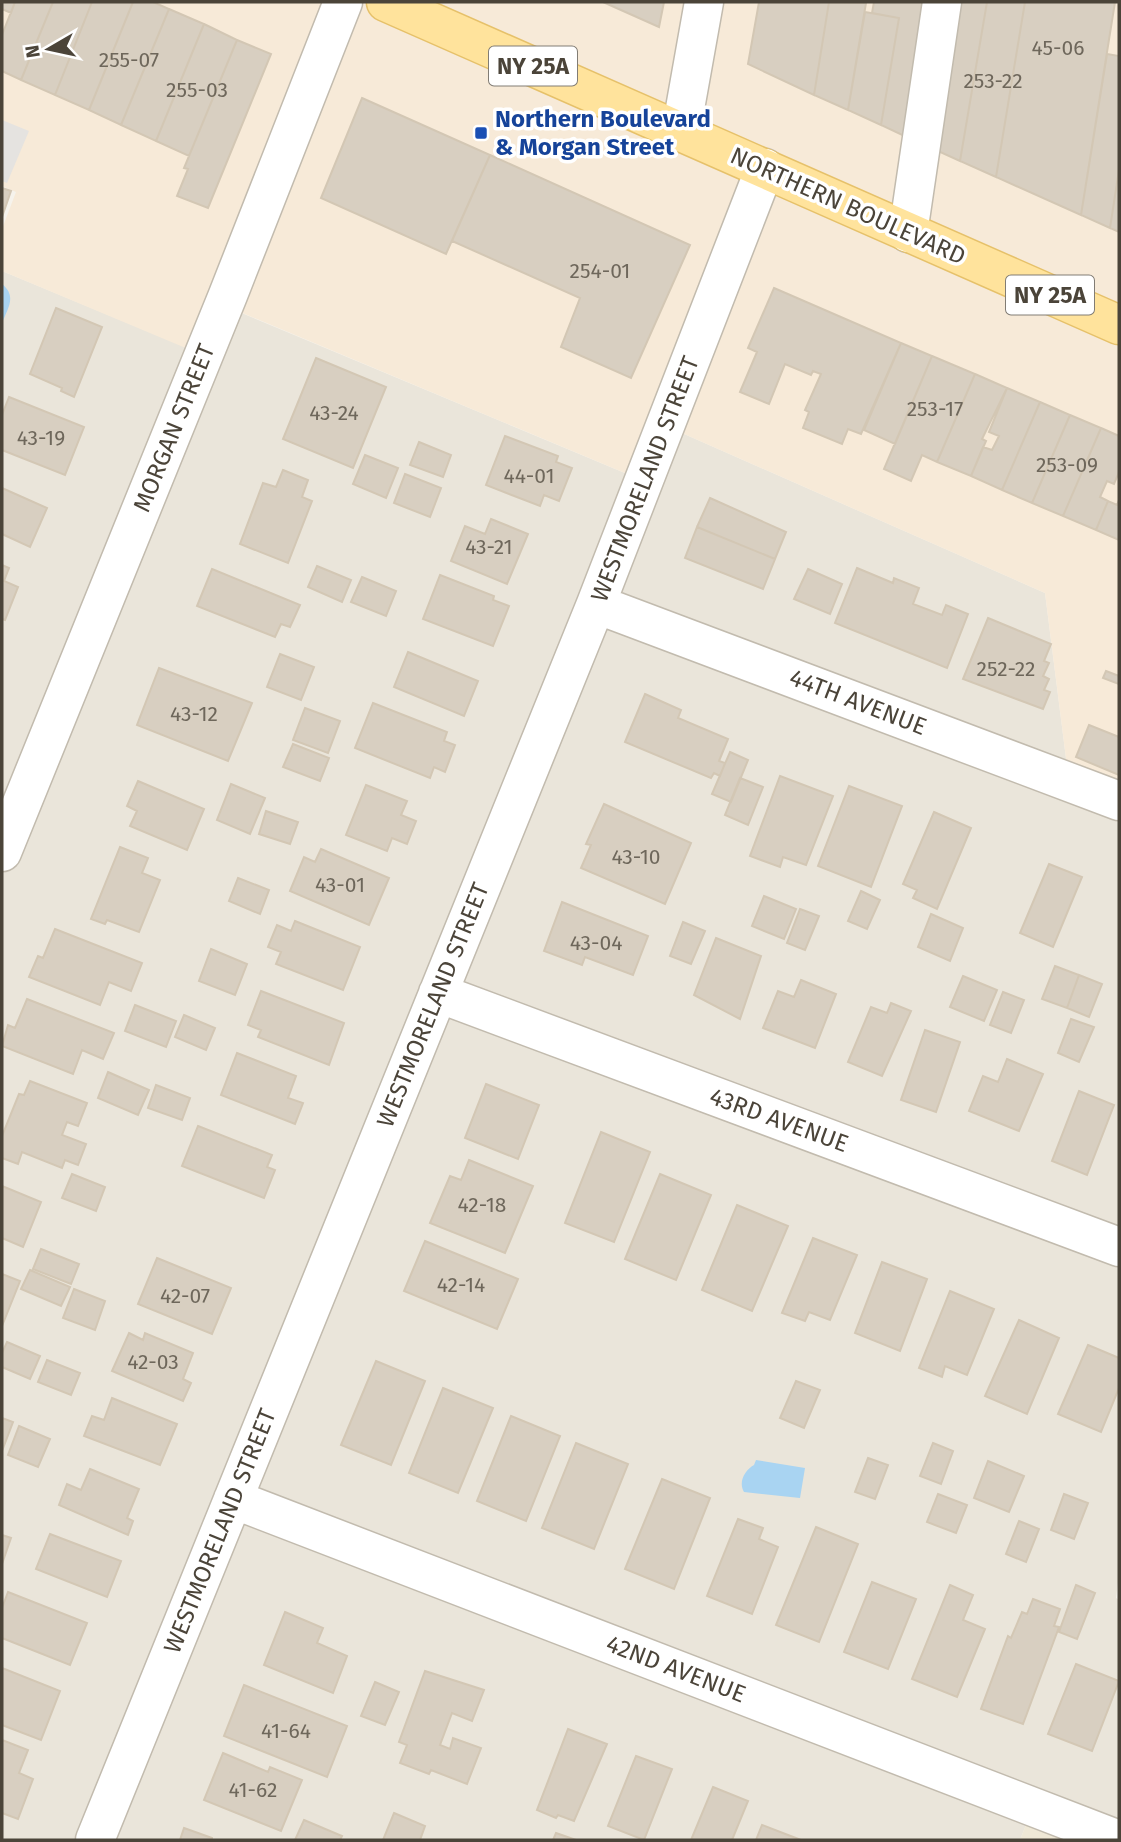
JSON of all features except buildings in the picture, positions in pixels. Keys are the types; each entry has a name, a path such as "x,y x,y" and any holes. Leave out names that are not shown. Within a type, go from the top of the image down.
{"main road":[{"name":"NORTHERN BOULEVARD","path":"386,2 1119,325"}],"street":[{"name":"MORGAN STREET","path":"2,852 228,295 343,2"},
{"path":"681,131 704,2"},
{"path":"908,233 942,2"},
{"name":"WESTMORELAND STREET","path":"95,1840 596,604 765,168"},
{"name":"44TH AVENUE","path":"596,604 1119,801"},
{"name":"43RD AVENUE","path":"439,993 1119,1247"},
{"name":"42ND AVENUE","path":"233,1499 1119,1840"}],"shaded area":[{"path":"2,2 1119,2 1119,801 1069,782 1045,593 666,426 644,481 221,304 200,354 2,271 2,229 16,192 2,186"},
{"path":"2,120 29,131 7,183 2,181"},
{"path":"2,271 200,353 220,304 644,481 666,426 1045,593 1069,782 1119,801 1119,1575 1116,1598 1119,1600 1119,1826 1033,1807 1020,1840 2,1840"},
{"path":"1033,1807 1119,1840 1020,1840"}],"water":[{"path":"2,284 10,298 2,323"},
{"path":"756,1460 805,1468 800,1498 744,1492 743,1477"}],"place":[{"name":"Northern Boulevard & Morgan Street","path":"481,133"}]}
